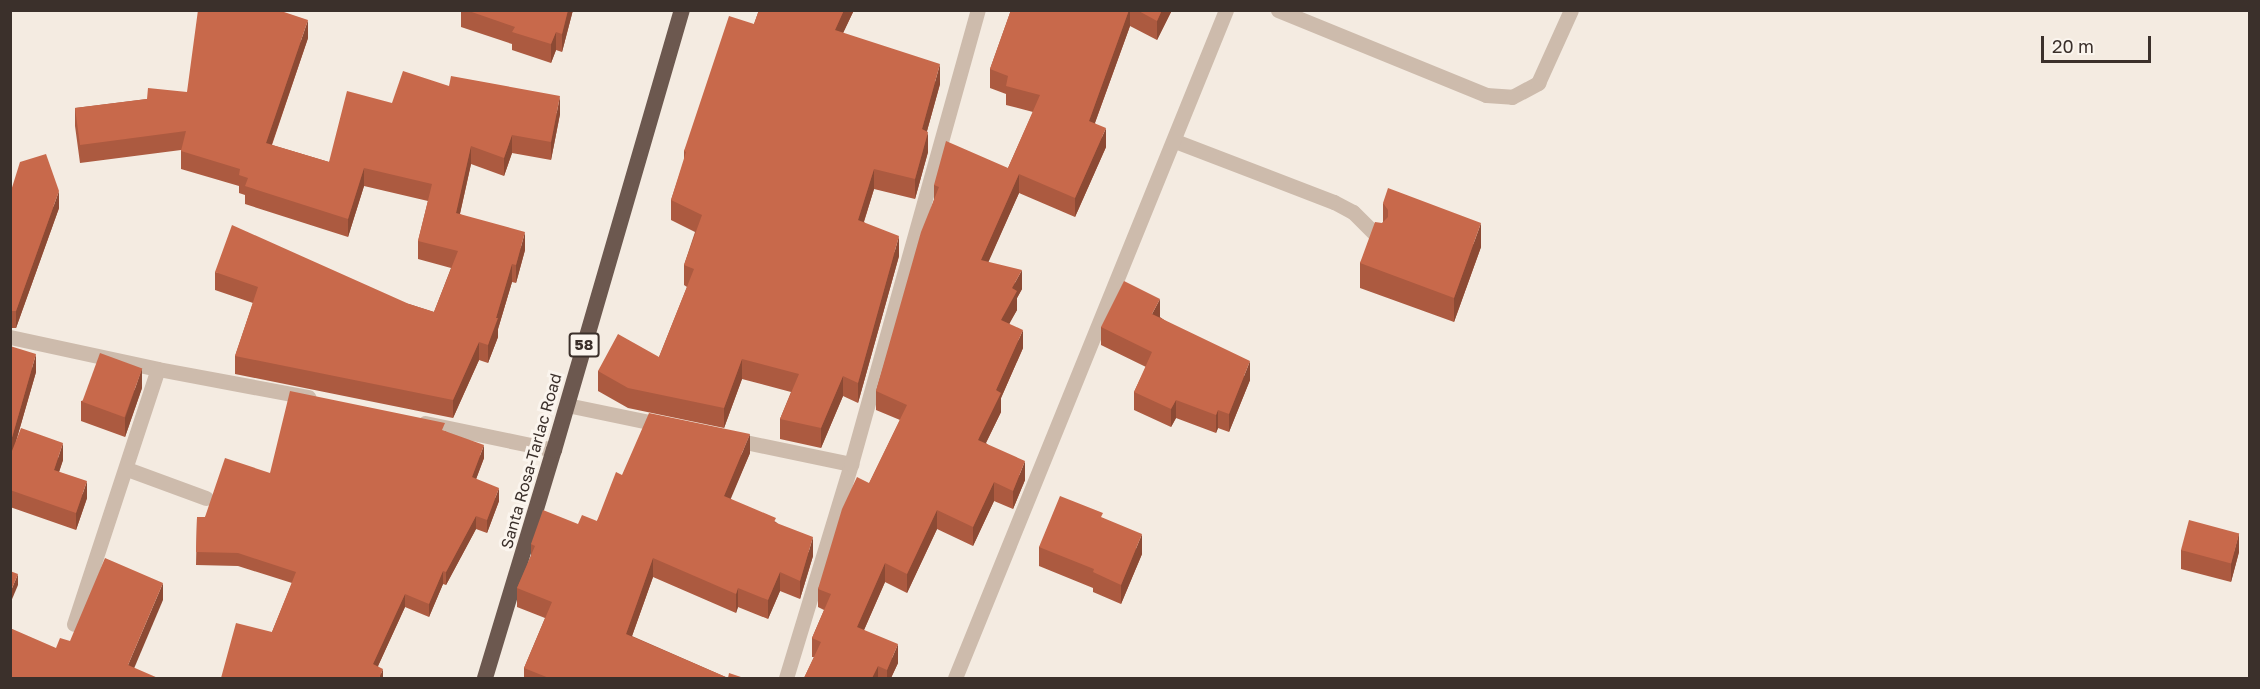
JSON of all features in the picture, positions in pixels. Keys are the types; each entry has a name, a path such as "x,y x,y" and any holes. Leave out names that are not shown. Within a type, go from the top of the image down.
{"highway":[{"name":"Santa Rosa-Tarlac Road","path":"484,678 554,450 682,10"}],"street":[{"path":"786,678 851,464 978,10"},
{"path":"955,678 1175,141 1226,10"},
{"path":"1278,10 1485,94 1512,97 1538,83 1571,10"},
{"path":"1175,141 1334,202 1353,212 1379,238"},
{"path":"10,337 319,400"},
{"path":"74,624 127,469 158,369"},
{"path":"567,405 678,428"},
{"path":"409,419 554,450"},
{"path":"711,435 851,464"},
{"path":"127,469 206,498"}],"building":[{"path":"198,10 278,10 308,20 266,143 329,162 347,91 392,103 403,71 449,86 451,76 560,96 551,142 512,135 504,158 471,146 456,213 525,232 516,265 512,264 496,318 498,318 488,345 479,342 453,400 235,356 258,287 215,272 232,225 409,304 434,312 458,251 418,241 432,184 364,168 348,219 245,186 248,178 239,175 240,169 181,151 186,131 80,145 75,108 147,99 148,88 187,92"},
{"path":"466,10 568,10 562,34 556,32 551,44 512,32 515,27"},
{"path":"759,10 844,10 835,30 940,64 922,129 928,132 915,179 874,169 858,220 899,236 858,383 843,376 821,428 780,419 799,374 742,359 724,408 628,388 598,371 618,334 659,357 694,269 684,265 702,215 671,200 686,152 684,151 729,16 754,24"},
{"path":"1011,10 1129,10 1089,121 1106,128 1075,198 1019,174 981,260 1022,270 1012,288 1017,291 1001,320 1023,330 996,390 1001,393 978,440 1025,461 1013,491 994,482 973,527 937,510 907,574 885,563 857,627 898,644 887,670 878,666 872,678 804,678 821,642 812,638 831,594 818,589 842,509 857,477 869,483 907,405 876,391 921,232 939,187 934,185 946,141 1008,168 1040,95 1006,86 1008,76 990,69"},
{"path":"1137,10 1162,10 1157,21"},
{"path":"46,154 59,191 16,311 10,311 10,194 20,162"},
{"path":"1388,188 1481,223 1454,298 1360,263 1375,222 1382,223 1388,217 1388,210 1383,203"},
{"path":"1124,281 1160,299 1152,314 1250,361 1229,414 1218,410 1216,415 1176,400 1171,409 1134,392 1152,352 1101,327"},
{"path":"10,346 36,354 11,441 10,441"},
{"path":"100,353 142,368 125,417 82,402"},
{"path":"290,391 445,423 442,430 484,445 472,477 499,488 487,520 476,516 446,572 443,571 429,604 405,594 373,664 383,669 379,678 221,678 236,623 272,632 296,572 238,553 196,552 197,517 205,517 225,458 270,473"},
{"path":"649,413 750,434 724,496 776,518 774,522 813,537 800,581 780,572 768,600 738,588 736,594 653,558 626,634 728,678 549,678 524,668 552,602 517,588 535,546 531,544 543,510 578,524 582,515 597,521 616,472 622,475"},
{"path":"21,428 63,443 54,470 87,481 76,513 10,490 10,456"},
{"path":"1060,496 1103,513 1101,517 1142,534 1121,585 1093,572 1094,569 1039,547"},
{"path":"2189,520 2239,533 2231,563 2181,550"},
{"path":"105,558 163,583 128,665 158,678 10,678 10,628 56,648 60,638 70,641"},
{"path":"10,571 18,574 10,593"},
{"path":"729,673 744,678 728,678"}]}
